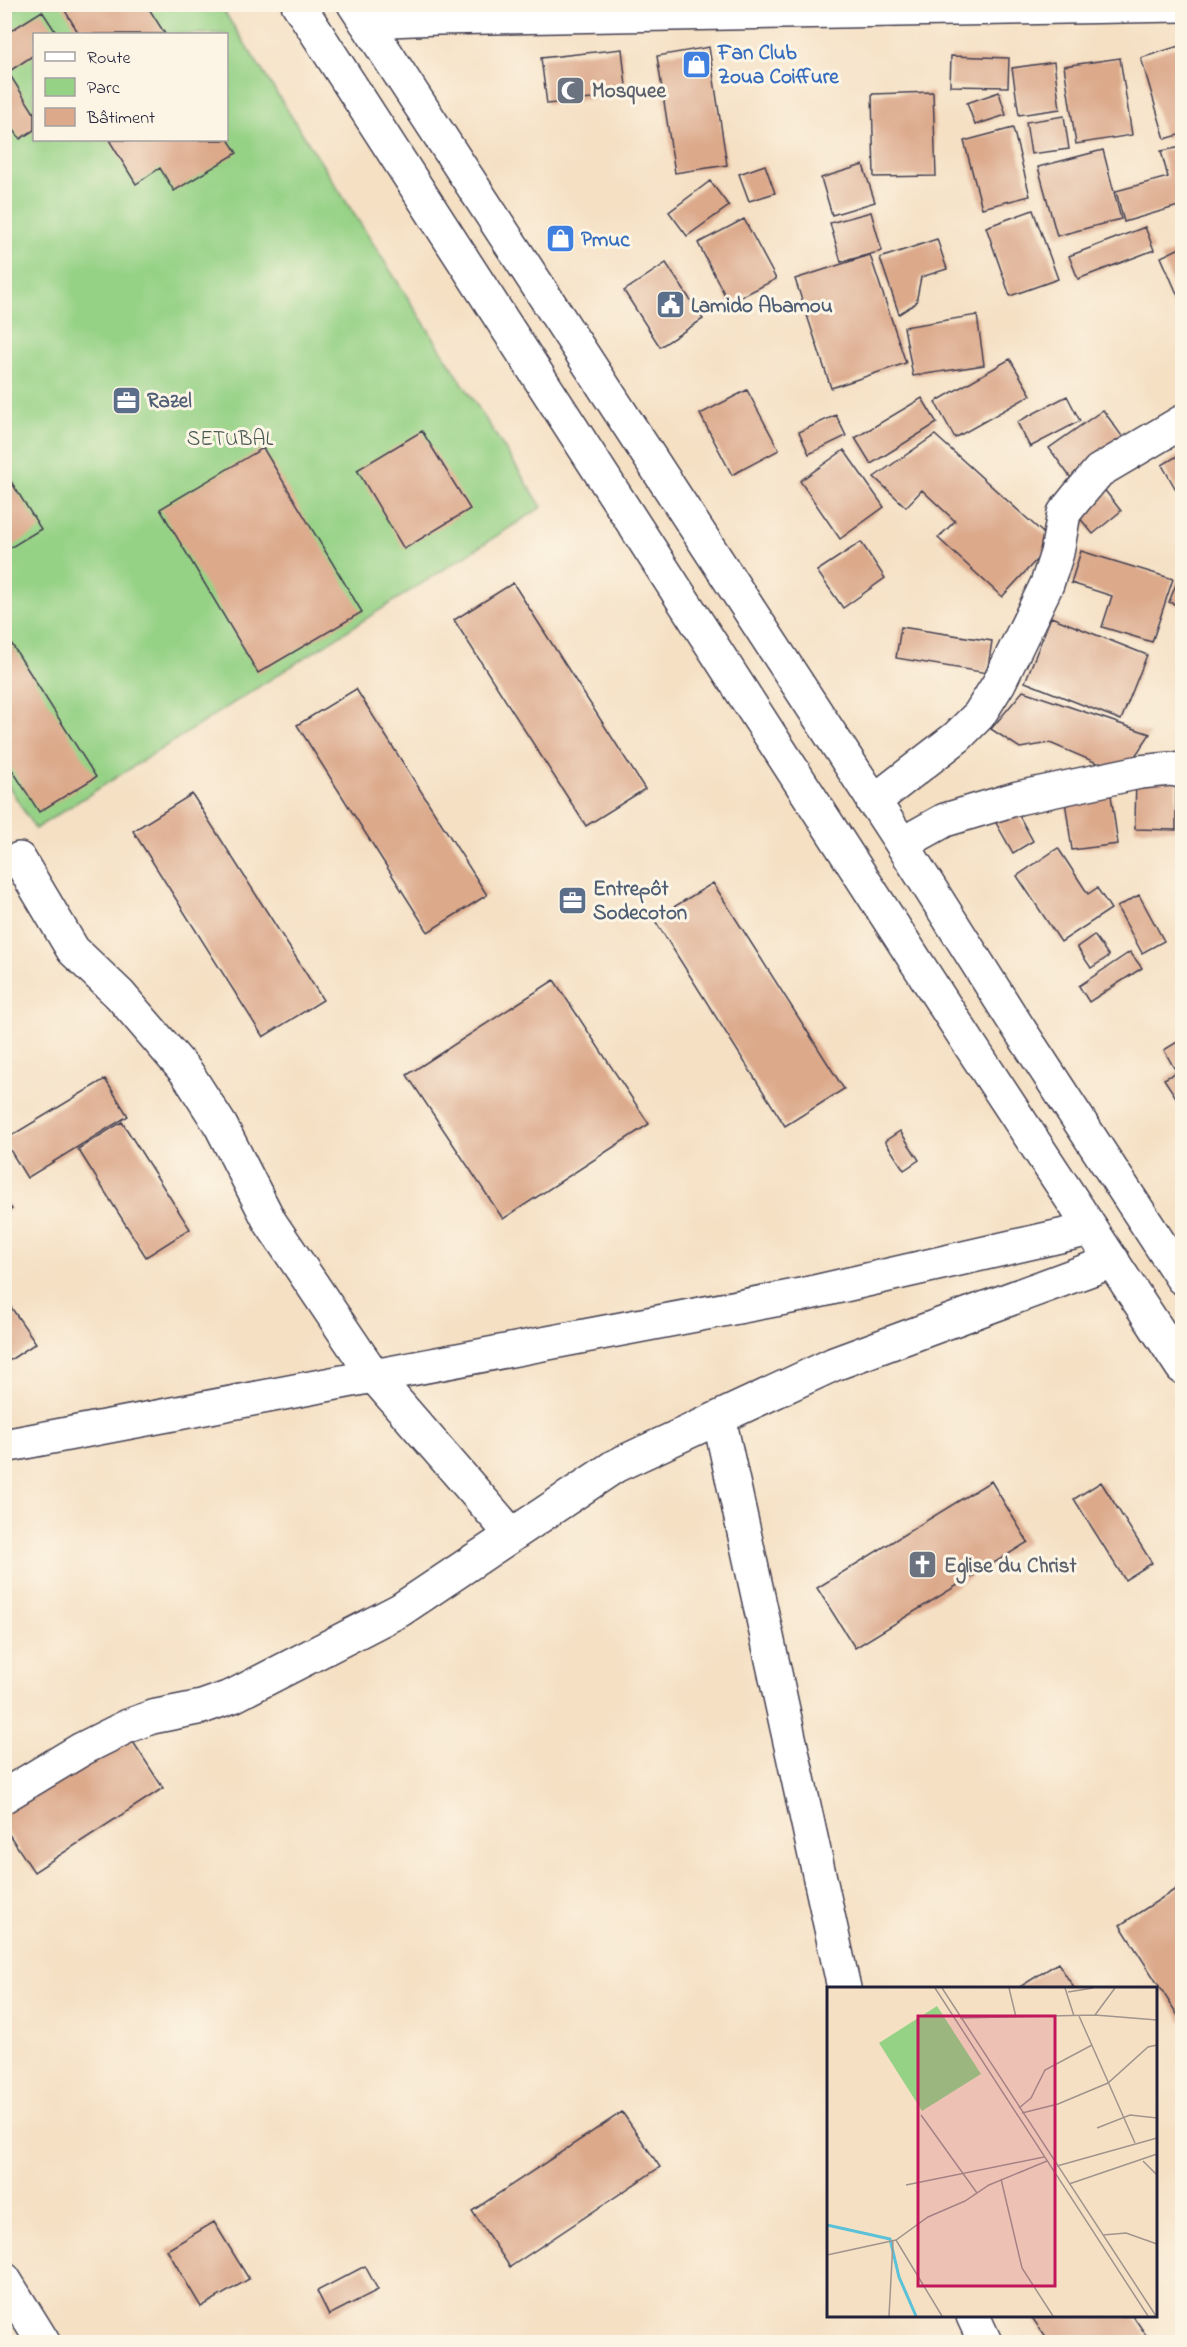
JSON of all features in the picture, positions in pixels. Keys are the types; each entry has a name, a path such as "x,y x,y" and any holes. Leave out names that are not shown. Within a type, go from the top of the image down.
{"street":[{"path":"298,4 970,1045 1182,1367"},
{"path":"360,13 438,18 848,8 1182,5"},
{"path":"360,13 1182,1278"},
{"path":"873,802 957,737 979,715 999,683 1047,584 1057,553 1064,513 1076,498 1099,471 1182,422"},
{"path":"902,844 945,820 1018,798 1140,772 1170,769 1182,771"},
{"path":"19,859 73,950 120,996 187,1073 221,1126 270,1222 374,1376 512,1535"},
{"path":"4,1446 801,1295 1091,1229"},
{"path":"4,1796 82,1749 128,1726 152,1717 202,1707 233,1696 400,1610 615,1466 834,1364 1113,1261"},
{"path":"719,1418 844,1987"},
{"path":"4,2279 43,2343"},
{"path":"973,2317 985,2343"}],"green space":[{"name":"SETUBAL","path":"21,5 220,5 542,507 35,829 5,780 5,15"}],"building":[{"path":"61,4 146,4 164,33 78,33"},
{"path":"42,11 56,33 33,33 33,56 8,72 33,111 33,131 20,139 10,124 4,127 4,35"},
{"path":"1182,45 1182,134 1165,139 1141,58"},
{"path":"709,47 727,165 675,173 657,56"},
{"path":"622,49 627,95 547,104 541,58"},
{"path":"951,56 1009,58 1008,87 950,86"},
{"path":"1120,58 1132,135 1076,144 1064,66"},
{"path":"1054,62 1060,109 1019,115 1012,68"},
{"path":"933,92 936,176 874,177 872,94"},
{"path":"999,92 1006,115 975,125 967,103"},
{"path":"1064,116 1069,149 1031,154 1026,122"},
{"path":"1013,128 1030,196 982,208 964,141"},
{"path":"228,139 237,153 174,191 160,168 136,184 110,141 228,141"},
{"path":"1182,147 1182,205 1124,222 1116,191 1168,177 1161,151"},
{"path":"1103,150 1121,219 1057,236 1038,167"},
{"path":"765,165 775,193 749,201 739,174"},
{"path":"863,165 875,202 832,215 821,178"},
{"path":"710,181 729,206 687,236 669,212"},
{"path":"1033,210 1058,279 1010,296 986,227"},
{"path":"871,212 882,251 841,262 830,223"},
{"path":"744,219 776,279 729,303 698,243"},
{"path":"1145,227 1154,250 1078,279 1069,256"},
{"path":"937,239 947,269 921,277 916,303 899,314 880,258"},
{"path":"1182,247 1182,305 1161,257"},
{"path":"870,255 906,363 831,388 795,279"},
{"path":"666,263 703,319 660,347 624,291"},
{"path":"977,315 984,365 913,376 904,327"},
{"path":"1010,359 1031,395 955,438 935,402"},
{"path":"747,390 779,450 732,475 700,414"},
{"path":"1067,396 1080,421 1030,447 1017,422"},
{"path":"922,398 937,423 871,464 855,438"},
{"path":"1103,410 1127,443 1073,481 1049,448"},
{"path":"836,415 846,436 809,454 799,432"},
{"path":"422,431 470,509 404,549 357,470"},
{"path":"935,435 1053,542 1002,597 938,538 955,521 922,490 906,507 874,477"},
{"path":"263,448 362,612 258,673 160,509"},
{"path":"844,450 884,507 840,539 800,481"},
{"path":"1182,453 1182,500 1162,465"},
{"path":"5,472 41,529 5,551"},
{"path":"1103,488 1121,511 1093,534 1074,511"},
{"path":"861,542 885,578 843,608 817,571"},
{"path":"1081,551 1173,579 1152,642 1102,627 1112,596 1071,583"},
{"path":"1182,569 1182,607 1169,602"},
{"path":"513,583 645,789 586,826 454,620"},
{"path":"1051,617 1147,655 1121,720 1025,682"},
{"path":"901,627 992,641 987,673 896,658"},
{"path":"4,632 96,777 39,812 4,757"},
{"path":"356,689 487,895 428,932 297,725"},
{"path":"1023,691 1150,734 1123,774 1050,743 1020,748 991,729"},
{"path":"1136,774 1176,775 1176,830 1135,829"},
{"path":"1110,788 1118,844 1072,850 1064,794"},
{"path":"192,794 323,1000 263,1037 133,831"},
{"path":"1012,803 1033,841 1013,853 991,814"},
{"path":"1058,848 1088,894 1097,888 1111,909 1061,942 1017,876"},
{"path":"713,883 844,1089 785,1126 654,919"},
{"path":"1139,895 1164,941 1142,953 1117,907"},
{"path":"1094,935 1109,956 1091,968 1077,947"},
{"path":"1130,952 1142,968 1089,1002 1079,986"},
{"path":"554,980 649,1124 503,1219 407,1075"},
{"path":"1182,1039 1182,1063 1174,1068 1164,1050"},
{"path":"1182,1069 1182,1095 1177,1099 1164,1079"},
{"path":"105,1079 128,1116 27,1178 4,1140"},
{"path":"122,1122 190,1229 146,1257 78,1149"},
{"path":"900,1131 919,1160 904,1170 885,1141"},
{"path":"4,1199 12,1209 4,1215"},
{"path":"8,1303 36,1343 4,1364 4,1305"},
{"name":"Eglise du Christ","path":"991,1481 1028,1542 855,1648 817,1588"},
{"path":"1101,1482 1152,1563 1125,1580 1074,1499"},
{"path":"126,1731 163,1788 34,1872 4,1827 4,1810"},
{"path":"1182,1885 1182,2022 1120,1925"},
{"path":"1058,1963 1073,1987 1020,1987"},
{"path":"622,2112 660,2167 510,2267 472,2211"},
{"path":"214,2222 249,2279 201,2307 167,2250"},
{"path":"365,2266 378,2290 329,2315 317,2291"},
{"path":"1032,2317 1134,2317 1146,2335 1134,2342 1049,2342"}],"place":[{"name":"Fan Club Zoua Coiffure","path":"697,64"},
{"name":"Mosquee","path":"571,90"},
{"name":"Pmuc","path":"560,239"},
{"name":"Lamido Abamou","path":"670,305"},
{"name":"Razel","path":"126,400"},
{"name":"Entrepôt Sodecoton","path":"572,900"},
{"name":"Eglise du Christ","path":"923,1565"}]}
